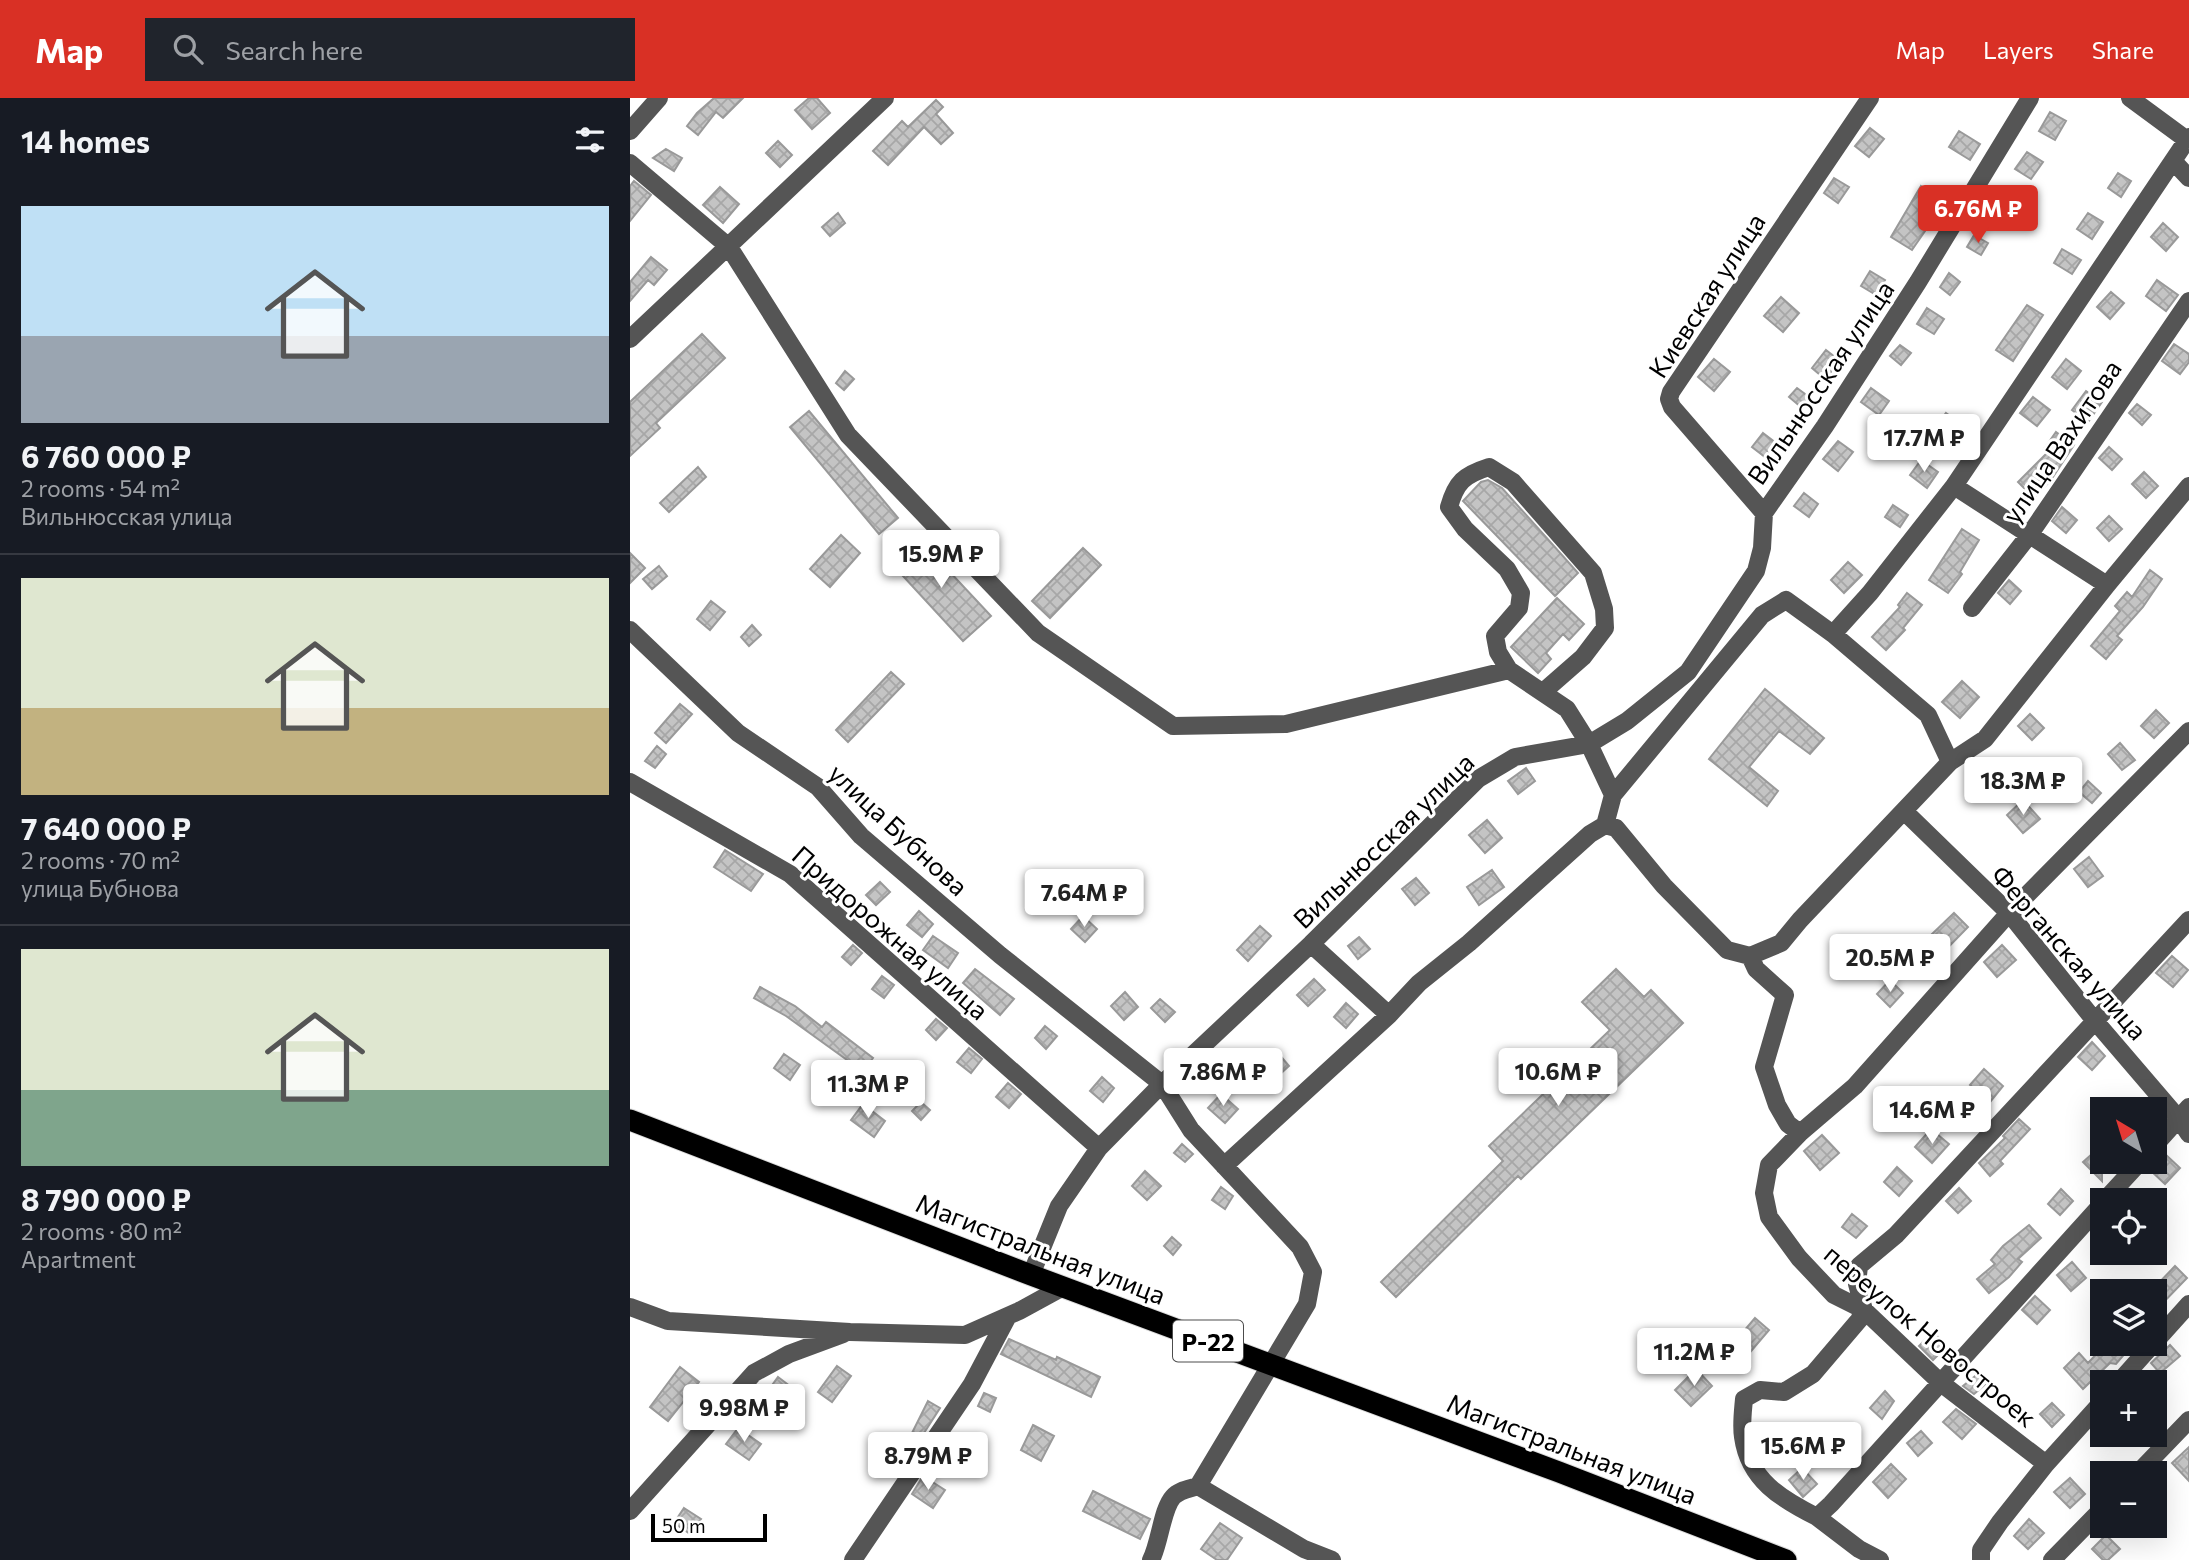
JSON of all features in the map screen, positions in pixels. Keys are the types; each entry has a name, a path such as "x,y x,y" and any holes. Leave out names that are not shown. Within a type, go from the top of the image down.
{"highway":[{"name":"Магистральная улица","path":"630,1120 1031,1275 1559,1472 1786,1560"}],"street":[{"path":"630,131 659,98"},
{"path":"630,339 884,98"},
{"name":"Киевская улица","path":"1764,513 1672,407 1669,399 1671,392 1870,98"},
{"name":"Вильнюсская улица","path":"1031,1275 1059,1206 1099,1148 1161,1084 1311,944 1478,779 1515,757 1589,744 1628,720 1688,672 1756,571 1762,548 1764,513 1825,426 1918,282 2030,98"},
{"path":"1833,634 1870,593 1954,486 2188,139 2130,98"},
{"path":"2174,162 2189,177"},
{"path":"630,163 729,247 848,435 1038,633 1173,726 1286,724 1509,670"},
{"name":"улица Вахитова","path":"1972,608 2030,534 2189,301"},
{"path":"1543,692 1583,657 1605,628 1604,609 1593,573 1513,482 1489,467 1469,473 1454,491 1449,507 1465,529 1507,569 1521,593 1519,608 1495,636 1499,652 1509,670 1567,709 1589,744 1613,795"},
{"path":"1954,486 2107,585"},
{"path":"1605,825 1616,828 1664,886 1727,950 1750,956 1781,943 1950,762 1985,739 2189,486"},
{"path":"1224,1166 1389,1015 1419,983 1469,943 1590,834 1605,825 1613,795 1762,615 1786,600 1833,634 1928,715 1950,762"},
{"name":"улица Бубнова","path":"630,630 738,733 818,787 861,836 1000,956 1161,1084 1191,1130 1300,1247 1313,1272 1307,1304 1198,1486"},
{"path":"1750,956 1756,969 1785,995 1764,1067 1777,1105 1788,1124 1800,1133 1855,1086 2009,913 2189,731"},
{"name":"Придорожная улица","path":"630,782 790,874 1099,1148"},
{"name":"Ферганская улица","path":"1903,811 2009,913 2095,1021 2184,1113 2189,1135"},
{"path":"1880,1560 1859,1549 1817,1517 1785,1502 1754,1472 1743,1437 1744,1399 1760,1390 1784,1392 1813,1374 1859,1320 1864,1310 1857,1284 1859,1266 1896,1235 2189,920"},
{"path":"1311,944 1389,1015"},
{"path":"2167,1132 2184,1113"},
{"name":"переулок Новостроек","path":"1800,1133 1769,1165 1763,1193 1769,1217 1798,1258 1834,1295 1864,1310 1941,1383 2046,1464"},
{"path":"2116,1188 2129,1174"},
{"path":"1817,1517 2090,1217"},
{"path":"630,1307 668,1321 850,1332 965,1335 1063,1287"},
{"path":"2167,1329 2189,1304"},
{"path":"853,1560 972,1384 1008,1316"},
{"path":"630,1511 754,1373 789,1354 850,1332"},
{"path":"2130,1370 2142,1356"},
{"path":"1981,1560 1981,1550 2000,1522 2046,1464 2090,1415"},
{"path":"2150,1461 2189,1420"},
{"path":"1151,1560 1158,1547 1168,1505 1180,1491 1198,1486 1292,1542 1332,1560"},
{"path":"2052,1560 2090,1521"}],"building":[{"path":"714,98 743,98 723,118 716,112 698,135 687,126"},
{"path":"809,98 817,98 830,113 812,129 795,110"},
{"path":"936,100 943,107 936,114 953,133 941,144 924,127 888,165 873,151 902,121 908,127"},
{"path":"2050,112 2066,121 2055,140 2039,131"},
{"path":"1870,128 1884,139 1869,157 1855,146"},
{"path":"1959,131 1980,144 1970,160 1949,147"},
{"path":"778,141 792,155 780,167 766,153"},
{"path":"666,149 682,158 674,171 653,158"},
{"path":"2027,152 2043,162 2031,179 2015,169"},
{"path":"2118,173 2131,181 2121,197 2108,188"},
{"path":"1834,178 1849,187 1838,203 1824,193"},
{"path":"634,181 651,195 630,221 630,186"},
{"path":"1921,186 1945,202 1912,250 1891,237"},
{"path":"720,187 739,204 723,223 703,205"},
{"path":"1996,194 2013,203 2006,217 1988,207"},
{"path":"838,213 845,223 830,236 822,227"},
{"path":"2088,213 2103,222 2092,239 2077,229"},
{"path":"2163,223 2178,237 2166,251 2151,237"},
{"path":"1974,235 1988,243 1981,255 1967,247"},
{"path":"2062,249 2081,260 2072,274 2054,263"},
{"path":"651,257 667,270 654,285 648,280 630,301 630,282"},
{"path":"1870,271 1885,280 1876,295 1861,286"},
{"path":"1949,273 1960,282 1950,295 1940,287"},
{"path":"2157,280 2178,295 2166,311 2146,296"},
{"path":"2111,292 2124,303 2110,319 2097,307"},
{"path":"1781,297 1799,313 1783,332 1764,316"},
{"path":"2027,305 2043,315 2013,361 1996,350"},
{"path":"1927,308 1944,319 1934,334 1917,324"},
{"path":"702,334 725,358 656,423 660,428 630,456 630,402"},
{"path":"2174,344 2189,354 2189,362 2180,374 2162,361"},
{"path":"1900,345 1911,353 1901,365 1890,356"},
{"path":"1826,350 1840,361 1825,379 1812,368"},
{"path":"1714,359 1730,372 1714,391 1698,377"},
{"path":"2066,359 2081,371 2067,389 2052,377"},
{"path":"845,371 854,379 844,390 836,383"},
{"path":"1797,388 1809,397 1801,407 1789,397"},
{"path":"1871,388 1889,401 1879,415 1861,402"},
{"path":"2086,391 2102,402 2088,422 2072,410"},
{"path":"2033,397 2050,410 2037,426 2020,413"},
{"path":"2137,404 2151,415 2142,425 2129,413"},
{"path":"809,411 898,518 879,534 790,427"},
{"path":"1946,413 1968,429 1953,450 1931,433"},
{"path":"2056,432 2074,445 2051,480 2034,498 2018,482 2048,452 2044,449"},
{"path":"1763,433 1776,443 1765,457 1752,447"},
{"path":"1838,441 1853,452 1838,471 1823,459"},
{"path":"2109,447 2122,459 2112,470 2099,458"},
{"path":"1921,460 1938,472 1927,488 1910,475"},
{"path":"698,467 706,477 669,512 660,503"},
{"path":"2144,472 2158,486 2146,498 2132,484"},
{"path":"1488,480 1502,488 1578,573 1555,596 1463,501 1481,482"},
{"path":"1804,493 1818,504 1809,517 1794,506"},
{"path":"1893,505 1908,515 1900,527 1885,517"},
{"path":"2062,507 2077,520 2066,533 2052,521"},
{"path":"2109,516 2122,529 2109,541 2097,528"},
{"path":"1962,529 1979,540 1960,572 1962,574 1948,593 1929,580"},
{"path":"841,535 860,553 830,587 810,569"},
{"path":"918,538 991,616 963,641 891,563"},
{"path":"1083,548 1101,565 1050,618 1032,601"},
{"path":"630,553 645,568 630,583"},
{"path":"1848,562 1862,575 1844,593 1831,580"},
{"path":"659,566 667,576 652,589 643,579"},
{"path":"2150,570 2162,579 2143,607 2117,636 2122,640 2106,659 2091,646 2120,611 2115,606 2127,592 2132,597"},
{"path":"2009,580 2021,591 2010,604 1998,593"},
{"path":"1907,593 1922,605 1903,628 1905,630 1886,650 1872,637 1900,607 1898,605"},
{"path":"1557,598 1584,624 1569,640 1563,634 1546,653 1551,659 1538,673 1511,647"},
{"path":"711,601 725,612 710,630 697,619"},
{"path":"752,625 761,635 749,646 741,637"},
{"path":"891,672 904,684 848,742 836,730"},
{"path":"1962,681 1979,697 1960,718 1942,702"},
{"path":"1765,689 1824,738 1810,754 1779,731 1749,767 1778,791 1767,806 1709,759"},
{"path":"680,704 692,714 666,743 655,733"},
{"path":"2156,710 2169,723 2154,738 2141,726"},
{"path":"2030,714 2044,728 2032,740 2018,726"},
{"path":"2120,743 2135,760 2122,770 2108,754"},
{"path":"657,746 666,754 655,768 645,761"},
{"path":"1526,768 1535,781 1518,794 1508,781"},
{"path":"1987,768 2002,785 1991,794 1976,777"},
{"path":"2088,781 2101,793 2092,803 2079,792"},
{"path":"2023,800 2040,819 2023,833 2007,815"},
{"path":"1487,820 1502,838 1485,853 1469,835"},
{"path":"725,850 763,874 751,891 714,867"},
{"path":"2089,857 2103,876 2088,887 2074,869"},
{"path":"1492,870 1504,887 1479,905 1467,887"},
{"path":"1416,878 1429,893 1415,905 1402,889"},
{"path":"880,882 890,892 876,905 866,895"},
{"path":"919,911 933,924 922,937 907,925"},
{"path":"1954,913 1968,927 1922,974 1907,958"},
{"path":"1083,916 1097,929 1085,942 1071,929"},
{"path":"1260,926 1271,936 1248,961 1237,950"},
{"path":"933,936 958,953 948,968 923,950"},
{"path":"1359,937 1370,949 1358,959 1348,946"},
{"path":"853,945 862,953 851,965 842,957"},
{"path":"2002,945 2016,960 1997,977 1984,962"},
{"path":"2172,956 2188,970 2173,987 2156,973"},
{"path":"975,969 1014,999 1000,1015 963,983"},
{"path":"1616,969 1644,997 1651,990 1683,1023 1521,1179 1518,1176 1396,1297 1381,1282 1503,1161 1489,1146 1610,1030 1582,1002"},
{"path":"882,976 894,985 884,998 872,989"},
{"path":"1314,979 1325,990 1308,1006 1297,995"},
{"path":"1890,980 1903,993 1890,1007 1877,994"},
{"path":"760,987 795,1006 822,1027 826,1022 873,1058 860,1075 844,1064 847,1060 786,1016 754,998"},
{"path":"1125,992 1138,1007 1124,1020 1111,1006"},
{"path":"1160,999 1175,1012 1165,1022 1151,1008"},
{"path":"1346,1003 1358,1014 1346,1028 1334,1017"},
{"path":"936,1019 947,1028 936,1040 926,1030"},
{"path":"1045,1026 1057,1036 1046,1049 1035,1038"},
{"path":"2092,1042 2105,1056 2092,1070 2078,1057"},
{"path":"969,1048 982,1059 971,1073 957,1062"},
{"path":"1277,1052 1289,1066 1279,1075 1266,1062"},
{"path":"784,1054 800,1065 790,1080 774,1068"},
{"path":"1984,1069 2003,1086 1990,1102 1970,1085"},
{"path":"1102,1077 1114,1088 1103,1102 1090,1091"},
{"path":"1008,1083 1021,1094 1009,1108 996,1097"},
{"path":"1221,1094 1238,1109 1225,1123 1208,1108"},
{"path":"921,1102 930,1110 921,1120 912,1111"},
{"path":"863,1104 885,1121 874,1137 851,1120"},
{"path":"2019,1119 2030,1129 2000,1161 2003,1164 1990,1176 1979,1163 2005,1138 2003,1136"},
{"path":"1931,1129 1949,1144 1932,1163 1915,1147"},
{"path":"1822,1135 1839,1153 1820,1170 1804,1151"},
{"path":"1182,1144 1193,1154 1185,1162 1174,1153"},
{"path":"2090,1156 2090,1169 2083,1162"},
{"path":"2167,1156 2180,1168 2165,1184 2154,1174 2167,1174"},
{"path":"1897,1167 1912,1181 1899,1196 1884,1182"},
{"path":"1145,1171 1161,1186 1147,1200 1132,1186"},
{"path":"1221,1187 1233,1196 1225,1209 1212,1200"},
{"path":"1959,1188 1971,1201 1958,1213 1946,1201"},
{"path":"2061,1189 2073,1201 2060,1215 2048,1204"},
{"path":"1852,1214 1867,1226 1856,1238 1842,1227"},
{"path":"2029,1225 2041,1238 2018,1259 2022,1262 2009,1277 1989,1293 1977,1279 1995,1264 1991,1260 2003,1246"},
{"path":"1172,1237 1181,1245 1173,1255 1164,1246"},
{"path":"2072,1262 2086,1278 2071,1291 2057,1275"},
{"path":"2175,1266 2187,1278 2167,1299 2167,1279 2163,1279"},
{"path":"2035,1296 2050,1310 2037,1324 2022,1310"},
{"path":"1755,1318 1769,1330 1740,1364 1722,1348 1734,1335 1738,1338"},
{"path":"1933,1332 1947,1346 1933,1360 1919,1346"},
{"path":"1009,1339 1100,1377 1091,1397 1001,1354"},
{"path":"2170,1345 2180,1356 2164,1370 2157,1370 2151,1363 2158,1356 2167,1356 2167,1348"},
{"path":"2079,1353 2088,1363 2095,1356 2123,1356 2116,1364 2110,1363 2103,1370 2090,1370 2090,1382 2083,1389 2064,1368"},
{"path":"837,1366 851,1376 832,1402 818,1392"},
{"path":"680,1367 699,1382 668,1421 650,1407"},
{"path":"1696,1369 1712,1386 1691,1406 1675,1390"},
{"path":"1979,1373 1987,1383 1974,1394 1963,1386"},
{"path":"778,1377 795,1390 774,1418 757,1406"},
{"path":"1885,1391 1894,1401 1882,1419 1870,1408"},
{"path":"984,1393 996,1398 990,1412 978,1406"},
{"path":"928,1401 940,1408 915,1447 907,1443"},
{"path":"2052,1403 2064,1415 2052,1427 2040,1414"},
{"path":"1956,1409 1976,1424 1962,1439 1943,1422"},
{"path":"1033,1425 1054,1436 1041,1461 1021,1450"},
{"path":"738,1428 761,1444 749,1460 726,1444"},
{"path":"1921,1431 1932,1443 1918,1456 1907,1443"},
{"path":"2189,1447 2189,1481 2172,1463"},
{"path":"1891,1464 1906,1479 1888,1498 1873,1482"},
{"path":"1802,1468 1817,1484 1803,1497 1789,1480"},
{"path":"923,1476 945,1490 933,1508 912,1494"},
{"path":"2070,1478 2085,1494 2070,1508 2054,1492"},
{"path":"1093,1491 1150,1519 1140,1539 1083,1511"},
{"path":"684,1508 701,1519 690,1534 674,1523"},
{"path":"2029,1519 2044,1533 2028,1549 2014,1536"},
{"path":"1220,1523 1242,1538 1227,1560 1217,1560 1201,1549"},
{"path":"2103,1538 2109,1538 2120,1549 2108,1560 2103,1560 2092,1549"}]}
